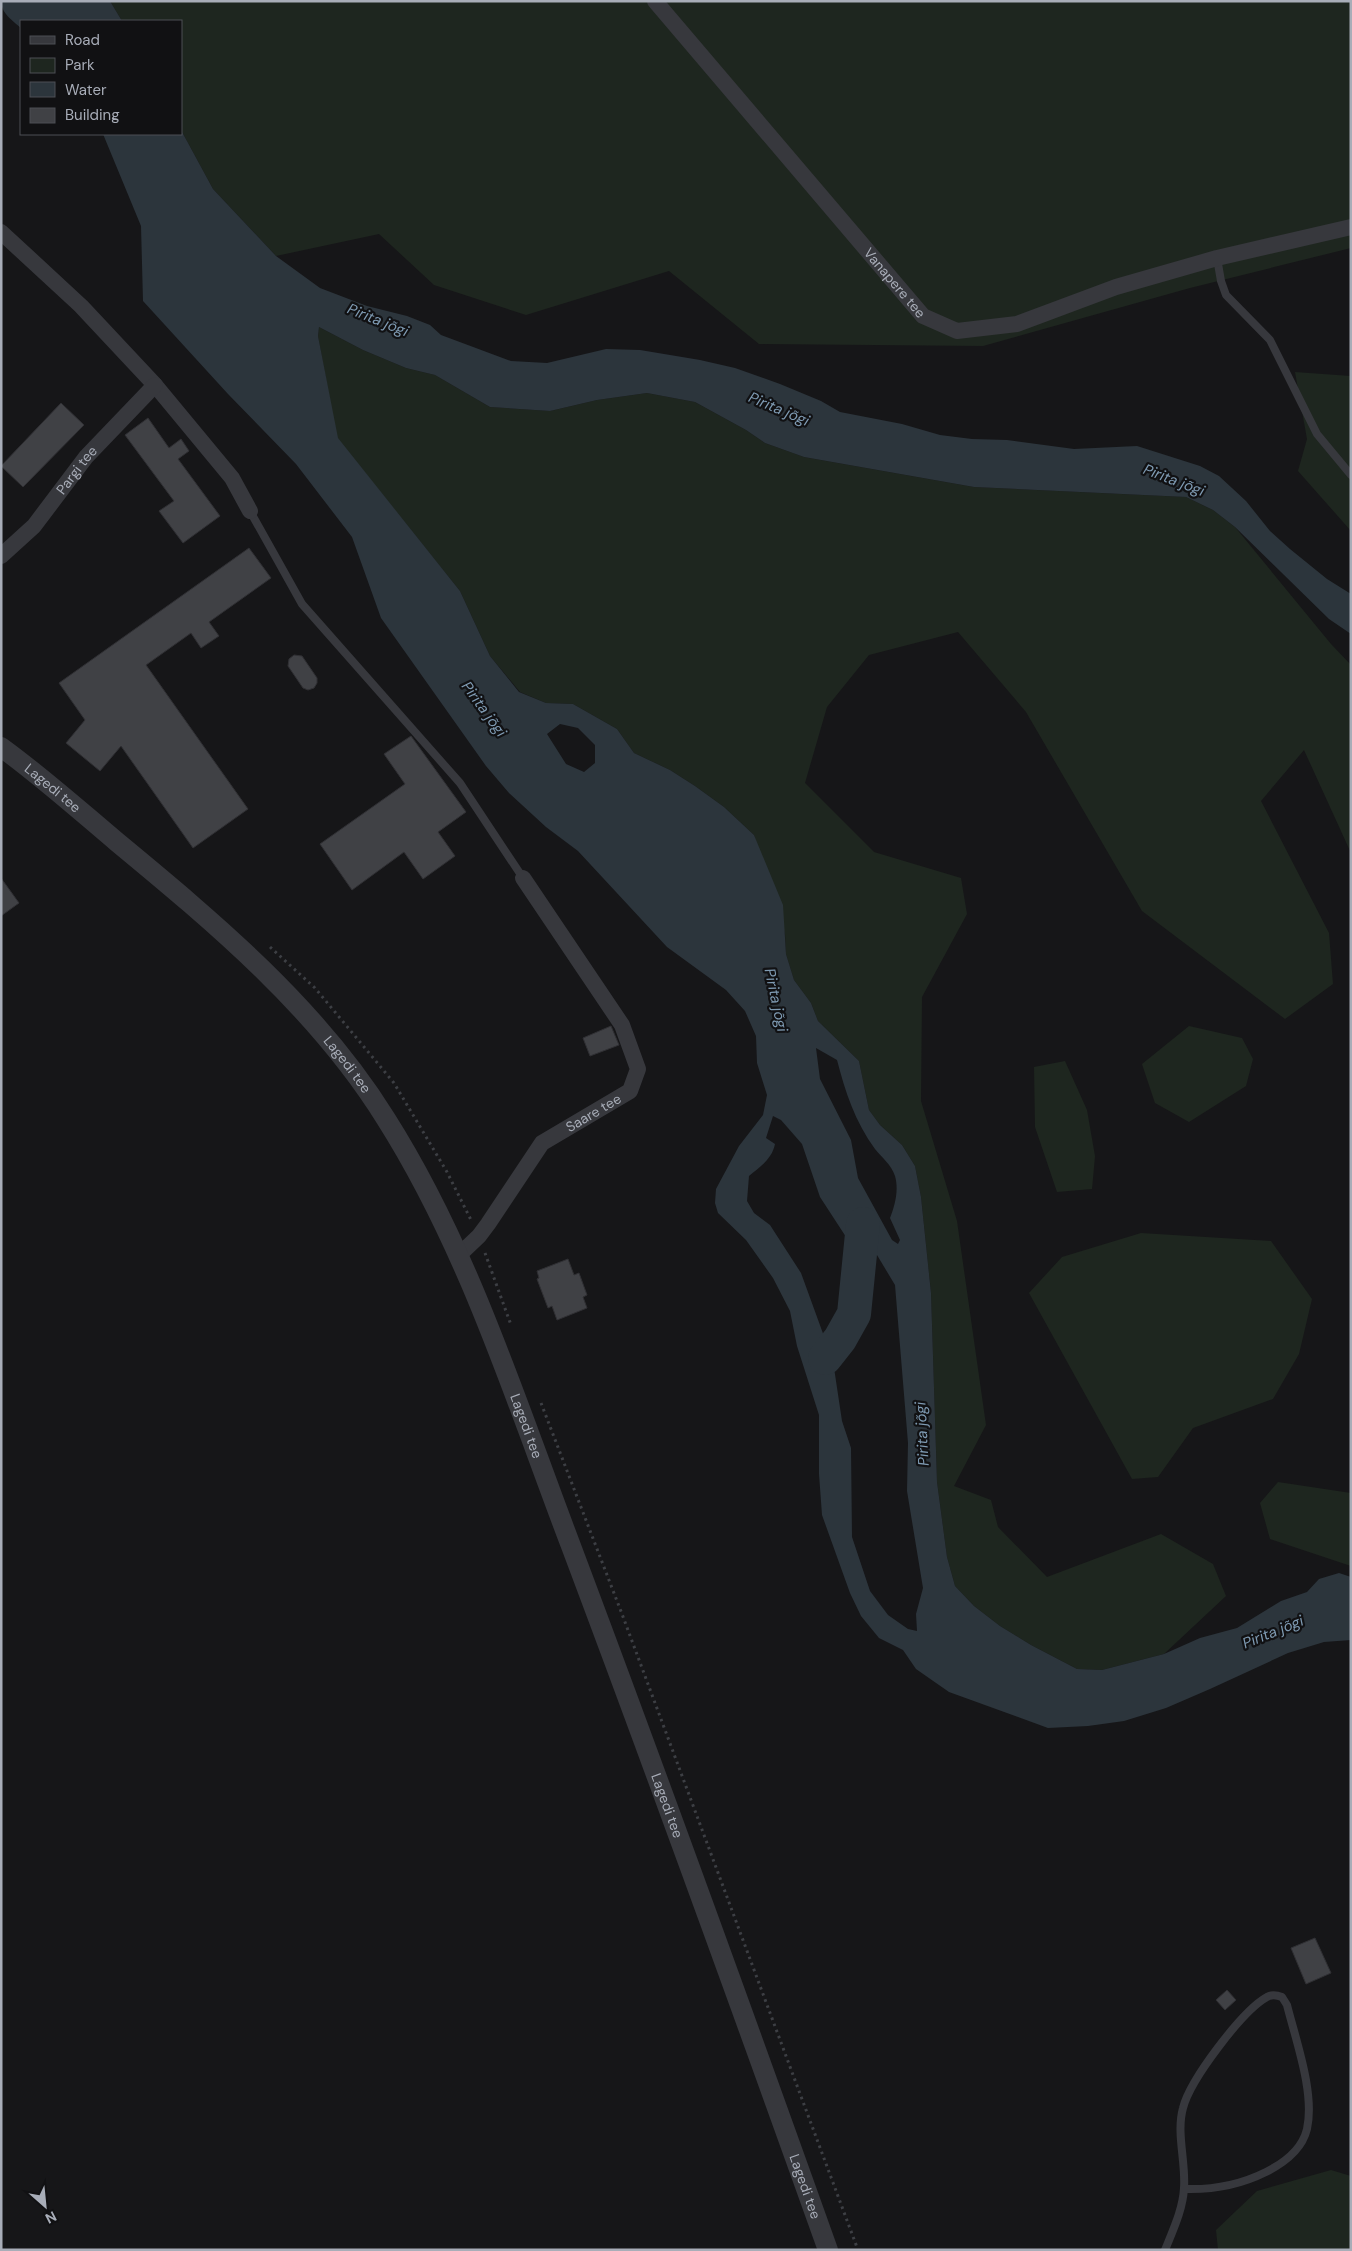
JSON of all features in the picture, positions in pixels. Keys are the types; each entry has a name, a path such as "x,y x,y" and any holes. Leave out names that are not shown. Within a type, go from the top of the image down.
{"street":[{"name":"Vanapere tee","path":"656,1 922,316 956,331 1017,324 1116,287 1217,258 1351,227"},
{"path":"1,232 81,306 155,385 232,478 250,511"},
{"name":"Pargi tee","path":"1,556 34,526 86,457 155,385"},
{"name":"Lagedi tee","path":"1,747 182,896 294,1002 342,1059 385,1117 422,1182 458,1256 485,1320 624,1686 828,2250"},
{"name":"Saare tee","path":"458,1256 484,1230 542,1143 630,1091 638,1070 622,1025 523,878"}],"lane":[{"path":"1217,258 1220,281 1226,295 1270,340 1317,434 1351,475"},
{"path":"250,511 302,604 460,783 523,878"},
{"path":"1165,2250 1178,2216 1184,2189 1181,2124 1186,2100 1212,2056 1242,2019 1268,1996 1282,1997 1287,2005 1307,2093 1307,2129 1303,2140 1282,2164 1256,2177 1208,2190 1184,2189"}],"green space":[{"path":"110,1 1351,1 1351,248 1190,288 983,346 759,344 669,271 526,315 434,285 379,234 276,256 213,189 182,132 182,20 121,20"},
{"path":"319,327 363,350 406,368 435,375 490,407 550,411 597,400 647,393 695,402 746,430 765,443 804,457 974,487 1186,497 1213,510 1235,527 1331,644 1351,665 1351,853 1304,750 1261,801 1329,933 1333,984 1285,1019 1142,911 1026,712 958,632 869,655 827,707 805,783 874,852 961,878 967,914 922,997 921,1101 957,1221 986,1425 954,1486 991,1500 998,1527 1047,1577 1161,1534 1213,1564 1226,1596 1164,1654 1102,1670 1077,1669 1000,1626 974,1606 955,1586 947,1557 937,1482 931,1293 921,1197 915,1166 902,1145 880,1125 869,1110 859,1061 818,1021 811,1003 794,980 786,954 785,934 754,835 724,807 695,786 670,770 634,753 617,729 573,704 546,703 520,692 490,656 460,591 337,438 318,336"},
{"path":"1295,372 1351,376 1351,531 1298,471 1307,439"},
{"path":"1189,1026 1242,1038 1253,1059 1246,1086 1189,1122 1155,1103 1142,1064"},
{"path":"1065,1061 1087,1110 1095,1156 1092,1189 1057,1192 1035,1127 1034,1067"},
{"path":"1141,1233 1271,1241 1312,1299 1299,1354 1273,1399 1193,1428 1158,1477 1132,1479 1029,1293 1062,1257"},
{"path":"1278,1482 1351,1493 1351,1566 1270,1539 1260,1503"},
{"path":"1331,2170 1351,2176 1351,2250 1218,2250 1216,2230 1257,2191"}],"water":[{"path":"1,1 110,1 121,20 20,20 20,27 5,13"},
{"path":"182,132 213,189 276,256 320,288 367,306 407,316 430,325 441,335 511,361 547,363 606,349 640,350 735,368 821,401 840,412 902,424 940,435 972,439 1007,440 1074,449 1137,446 1200,466 1219,476 1246,501 1270,531 1290,549 1327,579 1351,594 1351,634 1329,619 1235,527 1213,510 1186,497 974,487 804,457 765,443 746,430 695,402 647,393 597,400 550,411 490,407 435,375 406,368 363,350 319,327 318,336 338,438 460,591 490,656 519,692 546,703 573,704 617,729 634,753 670,770 695,786 724,807 754,835 783,905 786,954 794,980 811,1003 818,1021 859,1061 869,1110 880,1125 902,1145 915,1166 921,1197 931,1293 937,1482 947,1557 955,1586 974,1606 1000,1626 1077,1669 1102,1670 1164,1654 1200,1638 1237,1628 1281,1601 1307,1592 1319,1579 1339,1573 1351,1577 1351,1640 1324,1642 1288,1653 1166,1708 1124,1721 1088,1726 1048,1728 949,1692 916,1669 903,1650 879,1638 861,1616 850,1593 822,1515 819,1474 819,1415 797,1346 790,1311 773,1278 746,1240 718,1213 715,1203 716,1189 739,1146 763,1115 767,1095 757,1063 756,1036 745,1011 726,990 667,947 578,851 546,827 509,793 486,766 381,618 352,537 296,464 228,394 143,301 141,226 103,135 182,135","holes":["560,724 578,728 595,745 595,763 584,772 566,764 547,734","816,1048 837,1060 847,1095 856,1117 868,1139 889,1165 895,1176 895,1203 890,1218 900,1240 898,1244 892,1240 858,1178 851,1140 820,1079","773,1116 781,1120 802,1144 820,1197 848,1240 874,1250 895,1285 908,1443 907,1491 923,1588 916,1614 917,1631 908,1629 888,1615 870,1591 852,1537 851,1448 842,1421 833,1361 801,1273 770,1225 754,1213 747,1201 749,1176 765,1162 775,1144 766,1138"]}],"building":[{"path":"61,403 84,425 23,487 1,466"},
{"path":"148,418 169,448 181,439 189,451 178,459 220,516 183,543 159,511 174,501 125,435"},
{"path":"249,548 271,578 209,622 219,636 201,648 191,633 146,665 248,809 193,848 121,746 100,771 66,743 85,720 59,683"},
{"path":"294,655 302,656 317,678 314,688 308,690 303,688 288,666 289,659"},
{"path":"411,736 466,812 438,832 455,856 423,879 404,852 352,890 320,844 405,784 384,754"},
{"path":"1,878 19,903 1,916"},
{"path":"611,1026 619,1045 590,1056 583,1038"},
{"path":"568,1259 574,1275 579,1273 587,1295 583,1297 587,1308 557,1320 552,1306 548,1308 537,1279 539,1278 537,1271"},
{"path":"1315,1938 1331,1973 1306,1984 1291,1948"},
{"path":"1227,1990 1236,2000 1225,2010 1216,2000"}],"waterway":[{"name":"Pirita jõgi","path":"825,1358 840,1339 854,1314 863,1224"}]}
